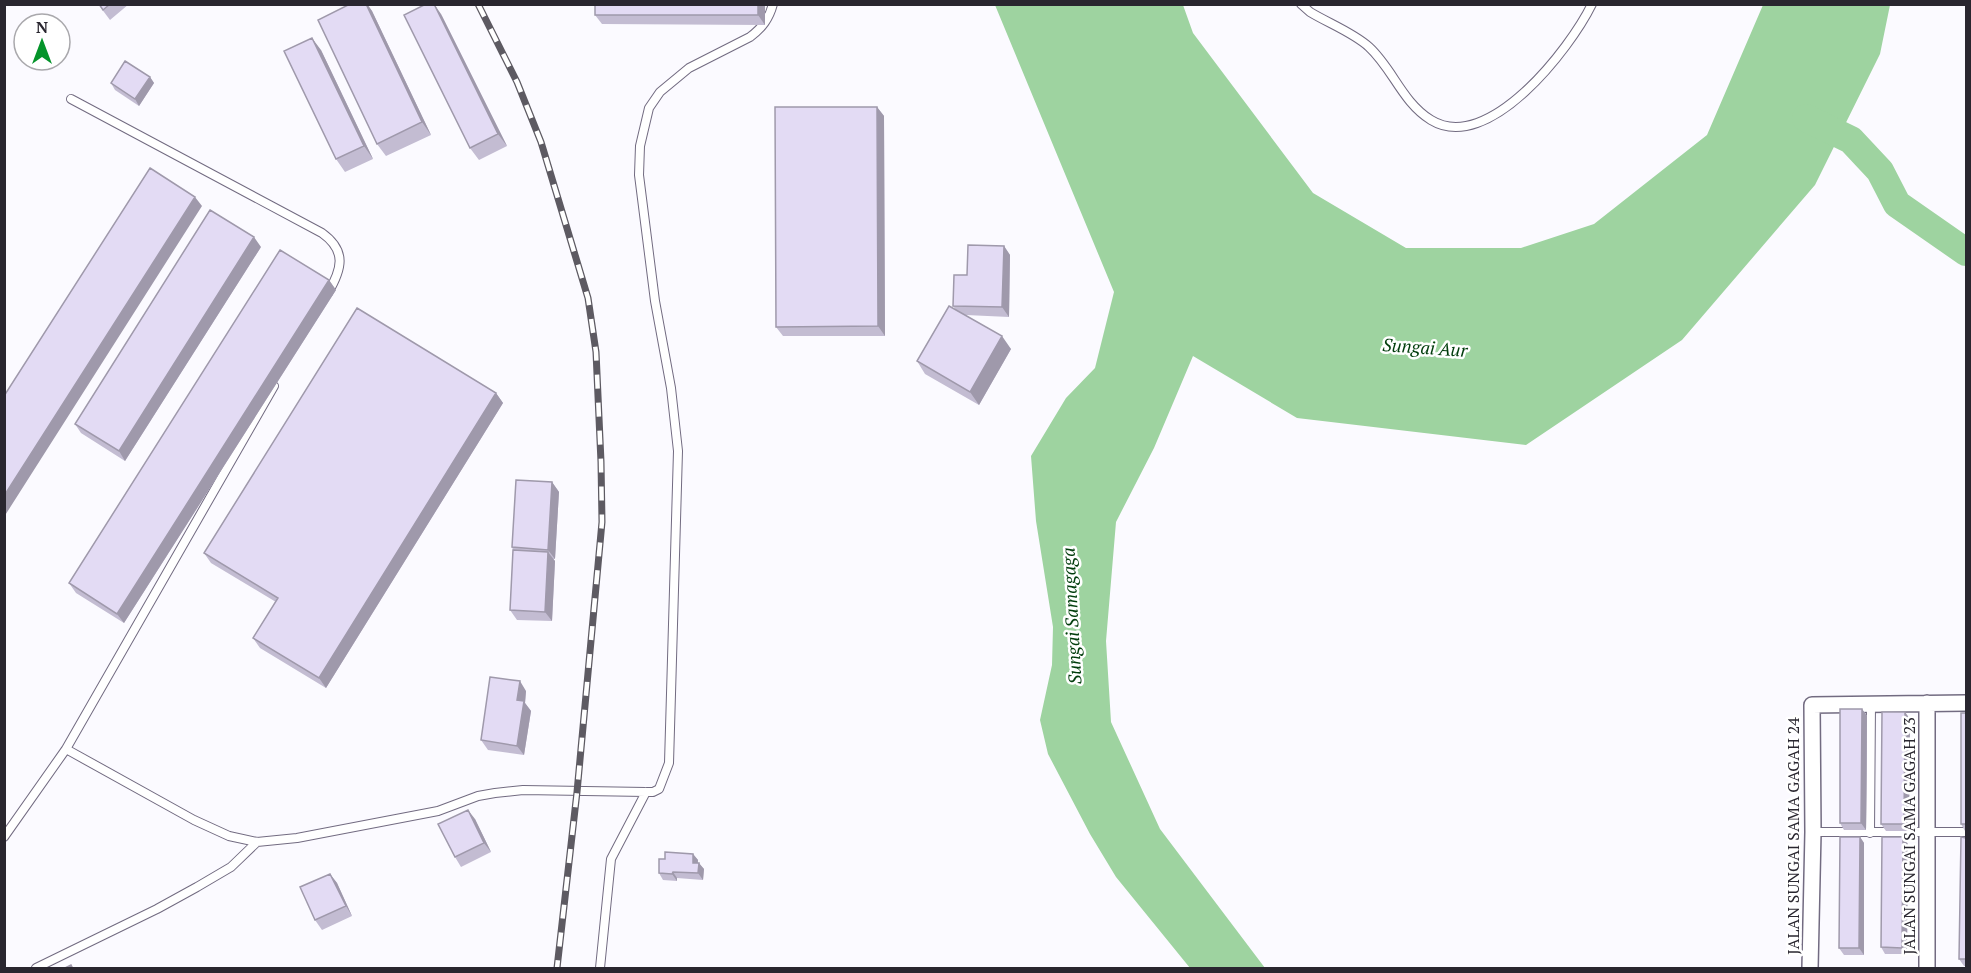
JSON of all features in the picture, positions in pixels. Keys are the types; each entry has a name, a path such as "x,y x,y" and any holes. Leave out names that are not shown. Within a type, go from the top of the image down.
{"street":[{"name":"JALAN SUNGAI SAMA GAGAH 23","path":"1927,969 1928,703"},
{"path":"1871,704 1966,703"},
{"name":"JALAN SUNGAI SAMA GAGAH 24","path":"1810,969 1813,832 1812,705 1871,704"}],"lane":[{"path":"66,749 194,820 230,836 257,842 297,838 438,811 478,796 495,793 523,790 653,792 659,789 669,763 678,451 671,388 656,301 639,175 642,133 649,108 660,92 689,68 758,31 766,22 774,4"},
{"path":"1301,4 1310,12 1368,47 1404,95 1428,118 1440,125 1455,129 1487,119 1506,108 1529,88 1561,52 1592,4"},
{"path":"71,99 332,240 339,251 340,262 337,278 325,298"},
{"path":"4,837 66,749 278,380"},
{"path":"1870,832 1871,704"},
{"path":"600,969 611,859 646,792"},
{"path":"1813,832 1966,832"},
{"path":"36,969 187,893 231,867 257,842"}],"water":[{"path":"995,5 1183,5 1193,33 1313,193 1406,248 1521,248 1594,224 1707,135 1763,5 1890,5 1880,54 1815,185 1682,340 1526,445 1297,418 1193,356 1154,448 1116,522 1106,641 1111,722 1160,829 1265,968 1190,968 1116,877 1090,834 1048,754 1040,720 1052,665 1053,627 1036,521 1031,456 1066,398 1095,368 1114,292"}],"building":[{"path":"99,4 110,4 103,10"},
{"path":"350,4 366,4 422,122 377,144 318,20"},
{"path":"426,4 434,4 498,134 470,148 404,15"},
{"path":"595,4 758,4 758,15 595,15"},
{"path":"312,38 364,146 336,159 284,51"},
{"path":"125,61 150,77 135,99 111,83"},
{"path":"775,107 877,107 878,326 776,327"},
{"path":"150,168 195,197 4,496 4,396"},
{"path":"210,210 254,237 119,451 75,424"},
{"path":"968,245 1004,246 1002,307 953,306 954,275 967,275"},
{"path":"280,250 329,280 117,614 69,583"},
{"path":"949,306 1002,336 970,392 917,361"},
{"path":"357,308 496,393 319,678 253,638 278,598 204,553"},
{"path":"516,480 552,482 548,550 512,547"},
{"path":"513,550 548,552 545,612 510,610"},
{"path":"490,677 520,681 517,700 524,701 517,746 481,740"},
{"path":"1840,709 1862,709 1861,823 1840,823"},
{"path":"1882,712 1905,712 1904,824 1881,824"},
{"path":"1961,713 1966,713 1966,824 1961,824"},
{"path":"468,810 484,843 455,857 438,824"},
{"path":"1840,837 1860,837 1859,948 1839,948"},
{"path":"1882,837 1903,837 1902,948 1881,947"},
{"path":"1961,837 1966,838 1966,959 1959,959"},
{"path":"665,852 693,854 693,863 699,863 698,873 659,873 659,859 665,859"},
{"path":"330,874 346,906 315,920 300,887"}],"waterway":[{"path":"1806,118 1851,140 1880,171 1897,204 1966,252"}],"railway":[{"path":"478,4 517,82 541,142 588,298 596,352 602,522 577,792 557,968"}],"water label":[{"name":"Sungai Aur","path":"1425,347"},
{"name":"Sungai Samagaga","path":"1071,616"}]}
